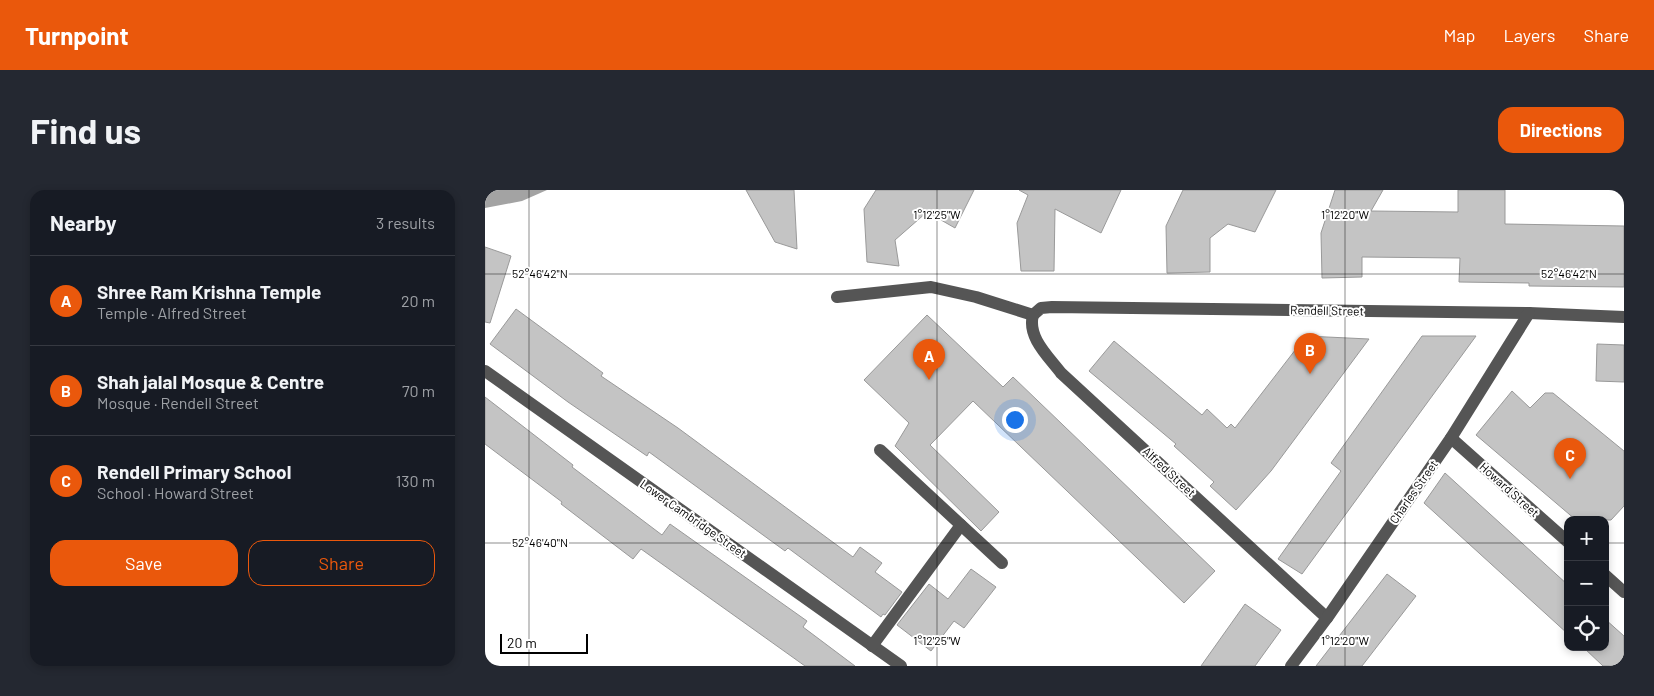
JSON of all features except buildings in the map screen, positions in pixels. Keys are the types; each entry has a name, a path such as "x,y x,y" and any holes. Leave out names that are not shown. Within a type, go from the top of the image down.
{"street":[{"path":"837,296 931,287 976,296 1033,316"},
{"name":"Rendell Street","path":"1033,316 1041,308 1052,307 1529,313 1624,317"},
{"name":"Charles Street","path":"1291,666 1327,618 1451,438 1529,313"},
{"name":"Alfred Street","path":"1033,316 1030,325 1036,341 1061,373 1327,618"},
{"name":"Lower Cambridge Street","path":"485,371 901,666"},
{"name":"Howard Street","path":"1451,438 1564,538"},
{"path":"880,450 1002,563"},
{"path":"872,646 961,525"},
{"path":"1609,579 1624,592"}],"shaded area":[{"path":"485,190 547,190 522,201 485,208"}],"place":[{"name":"Shah jalal Mosque & Centre","path":"1310,374"},
{"name":"Shree Ram Krishna Temple","path":"929,380"},
{"name":"Rendell Primary School","path":"1570,479"}]}
